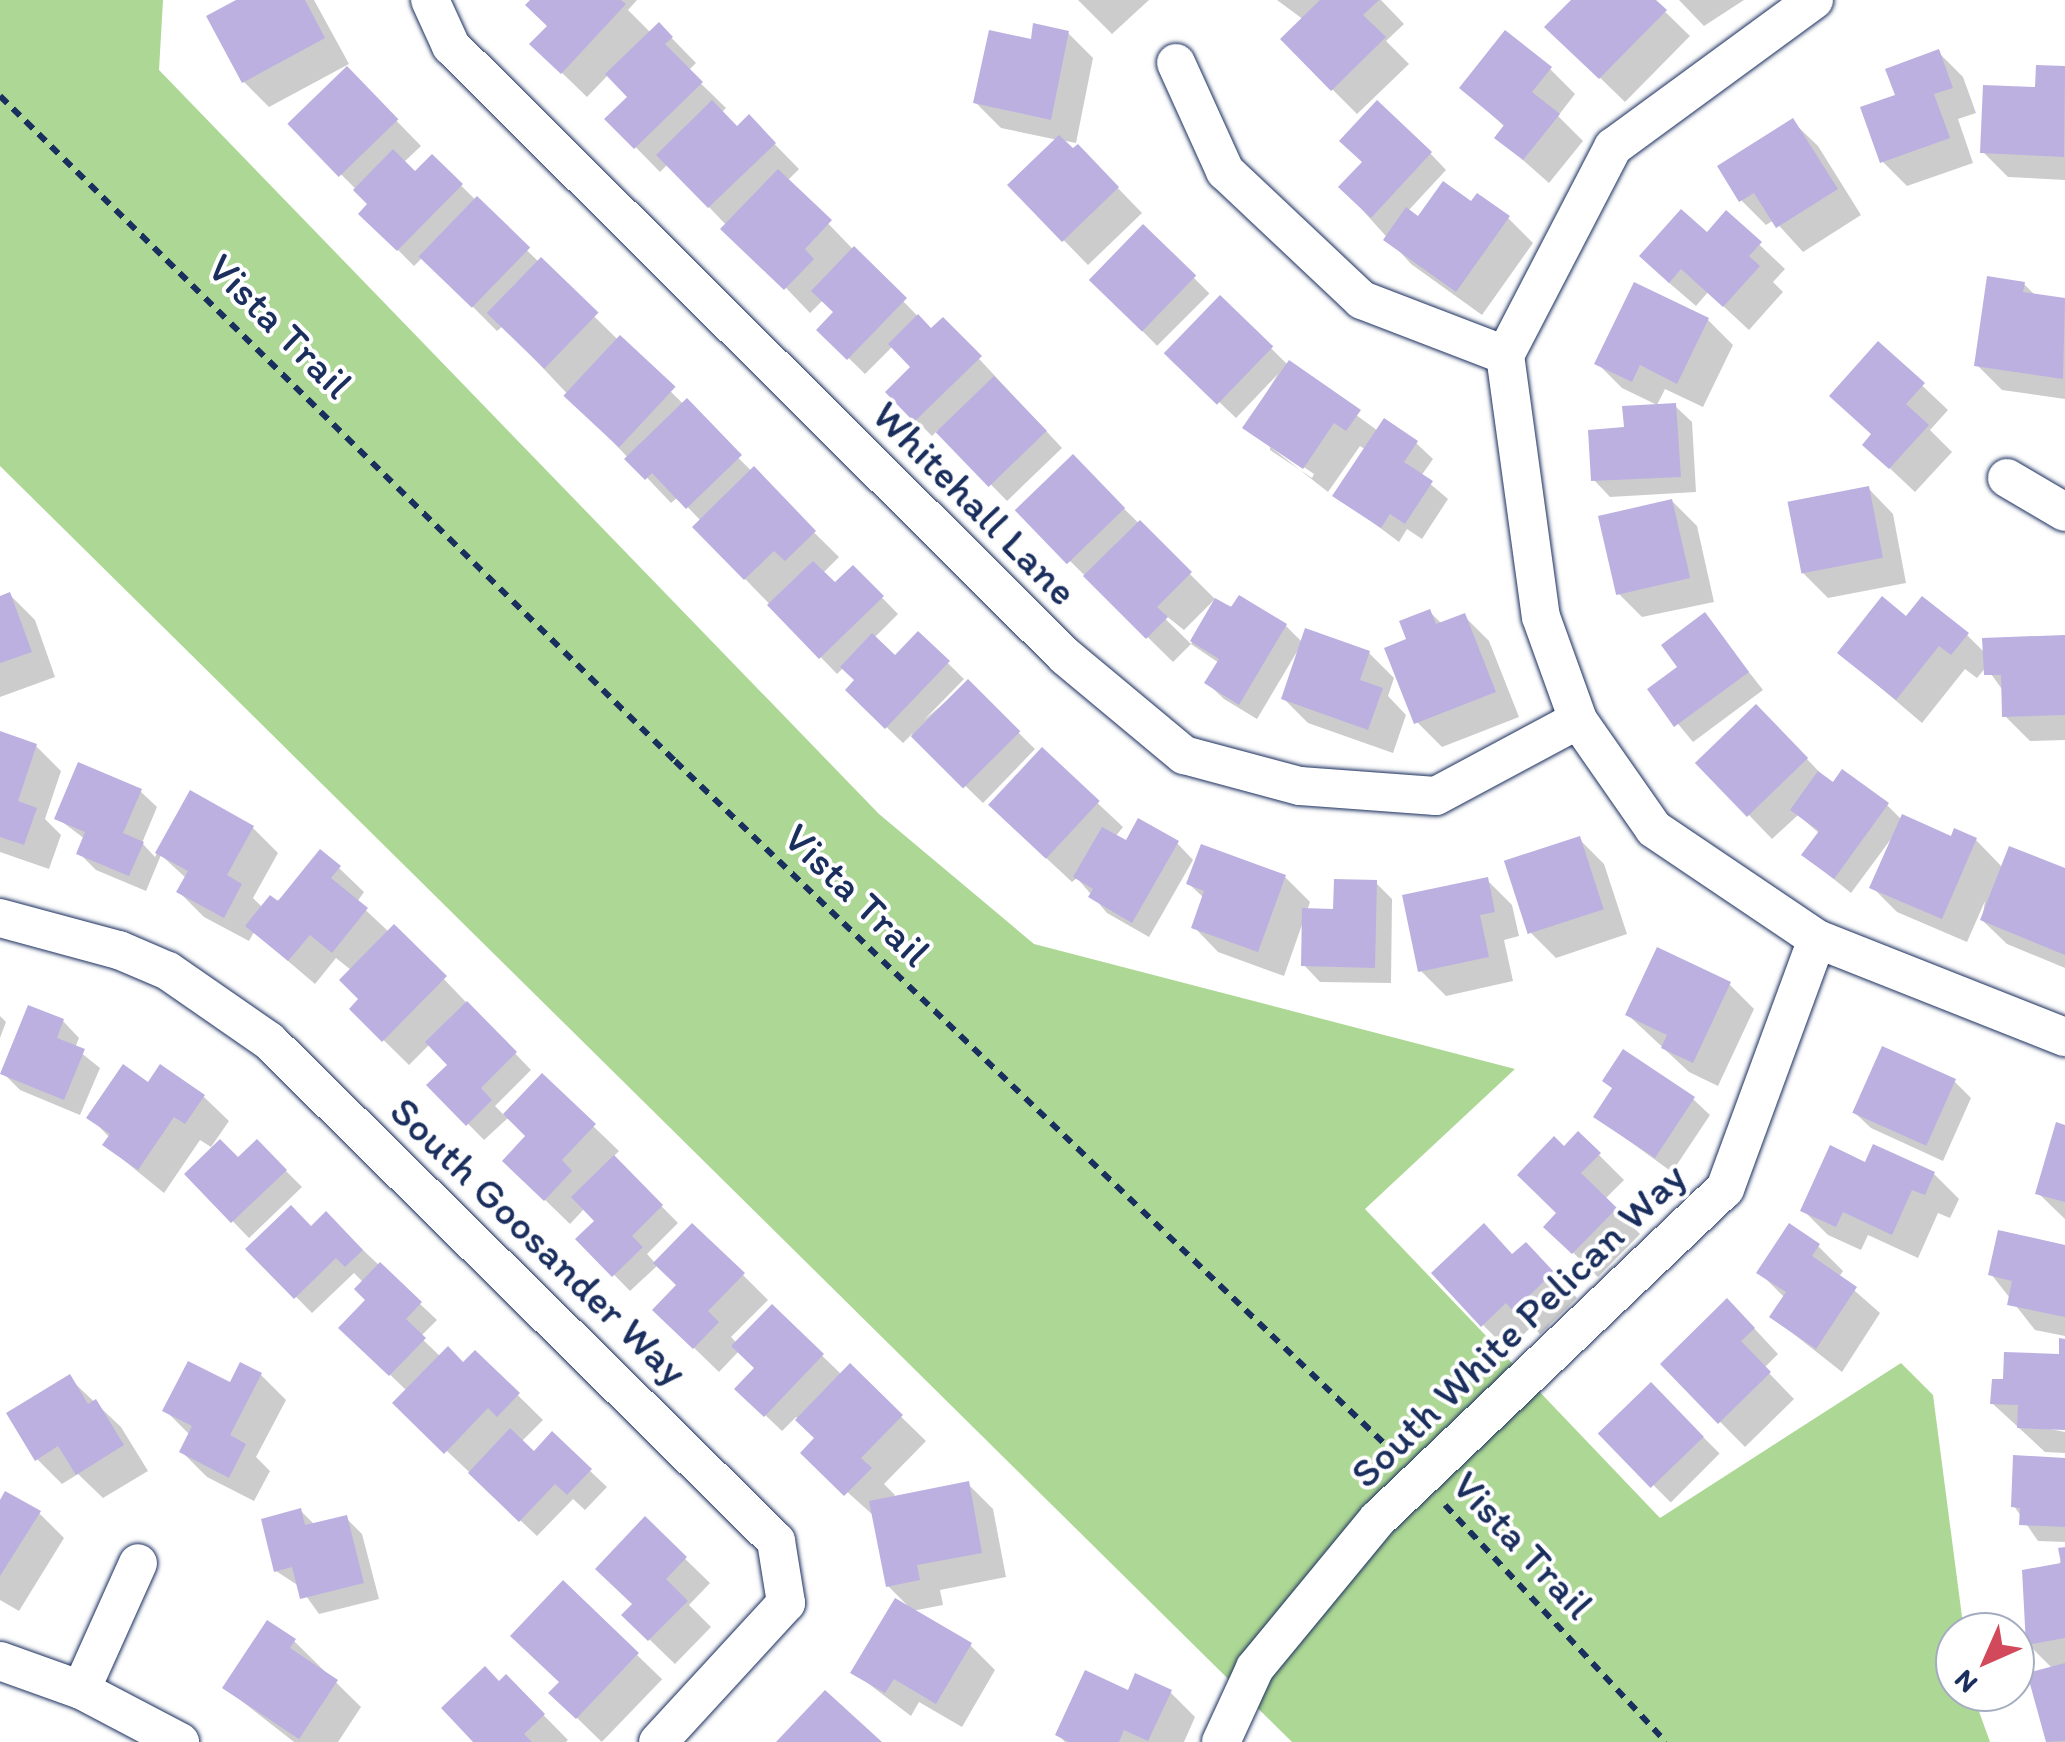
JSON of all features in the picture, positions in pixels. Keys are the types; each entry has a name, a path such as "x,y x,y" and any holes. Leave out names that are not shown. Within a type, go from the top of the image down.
{"street":[{"name":"Whitehall Lane","path":"430,0 451,46 1064,656 1184,756 1300,786 1436,796 1578,720"},
{"path":"1814,0 1613,148 1505,355 1541,618 1578,720 1654,829 1816,939 2065,1036"},
{"path":"1176,63 1225,171 1362,300 1505,355"},
{"path":"2007,478 2065,512"},
{"name":"South Goosander Way","path":"0,918 119,950 168,970 269,1042 776,1541 786,1603 658,1742"},
{"name":"South White Pelican Way","path":"1221,1742 1255,1668 1420,1478 1725,1189 1816,939"},
{"path":"81,1690 138,1563"},
{"path":"0,1661 81,1690 180,1742"}],"path":[{"name":"Vista Trail","path":"0,96 674,761 1420,1478 1666,1742"}],"green space":[{"path":"0,0 163,0 159,70 879,814 1034,944 1515,1069 1365,1209 1660,1518 1901,1363 1933,1395 1961,1612 1935,1612 1935,1712 1979,1712 1990,1742 1292,1742 0,466"}],"building":[{"path":"236,0 305,0 325,38 242,83 206,16"},
{"path":"530,0 621,0 626,4 561,74 529,44 547,26 525,5"},
{"path":"1320,0 1379,0 1363,15 1386,37 1331,91 1280,39"},
{"path":"1571,0 1656,0 1667,10 1599,79 1544,27"},
{"path":"659,22 673,37 665,44 703,82 634,149 604,119 627,97 605,74"},
{"path":"1033,23 1069,31 1051,120 973,103 989,30 1031,39"},
{"path":"1505,30 1552,67 1532,92 1560,114 1523,160 1494,138 1504,125 1459,88"},
{"path":"1939,49 1953,88 1934,94 1950,138 1880,163 1860,107 1895,95 1885,69"},
{"path":"2036,65 2065,66 2064,157 1980,153 1983,85 2035,87"},
{"path":"347,66 398,119 339,177 287,124"},
{"path":"712,100 737,126 749,114 776,143 708,208 656,155"},
{"path":"1377,100 1432,152 1371,218 1338,187 1362,162 1339,141"},
{"path":"1793,118 1838,189 1776,228 1754,193 1739,202 1717,166"},
{"path":"1059,135 1073,148 1078,144 1119,187 1062,242 1007,185"},
{"path":"393,149 415,171 432,154 463,184 397,251 358,214 367,204 353,190"},
{"path":"778,169 832,220 805,249 814,259 784,290 720,229"},
{"path":"1443,181 1471,201 1477,193 1510,216 1456,292 1383,240 1406,207 1418,216"},
{"path":"477,196 530,247 472,308 419,256"},
{"path":"1681,209 1707,232 1726,210 1762,242 1749,256 1760,266 1723,307 1681,269 1669,283 1639,256"},
{"path":"1143,224 1196,275 1142,332 1089,280"},
{"path":"854,246 907,298 847,360 816,330 833,312 811,291"},
{"path":"541,257 599,313 544,369 487,313"},
{"path":"1987,276 2025,282 2023,292 2065,298 2063,379 1974,366"},
{"path":"1634,282 1709,318 1677,384 1640,365 1632,382 1594,364"},
{"path":"1220,295 1273,346 1217,405 1164,353"},
{"path":"918,314 931,328 943,317 982,356 914,422 885,392 910,367 888,344"},
{"path":"620,335 676,387 619,448 563,396"},
{"path":"1878,341 1925,383 1906,404 1929,425 1889,469 1862,445 1871,434 1829,396"},
{"path":"1289,360 1361,410 1346,431 1334,423 1303,469 1242,428"},
{"path":"994,376 1047,431 989,487 936,432"},
{"path":"687,398 742,455 686,509 652,473 645,480 624,459"},
{"path":"1676,403 1681,477 1591,481 1588,430 1624,427 1622,406"},
{"path":"1384,418 1418,441 1404,462 1433,481 1405,524 1390,514 1381,528 1332,496"},
{"path":"1073,454 1125,508 1067,564 1015,510"},
{"path":"754,466 816,531 785,561 774,551 744,580 692,527"},
{"path":"1869,486 1883,558 1801,573 1788,502"},
{"path":"1672,499 1690,578 1616,595 1598,516"},
{"path":"1140,520 1192,572 1157,607 1168,617 1146,639 1083,576"},
{"path":"813,561 835,582 853,565 884,596 819,659 767,605"},
{"path":"10,592 32,652 0,663 0,596"},
{"path":"1239,595 1287,624 1239,705 1204,683 1219,659 1190,641 1215,598 1231,607"},
{"path":"1882,596 1906,616 1922,596 1969,633 1951,655 1939,646 1896,700 1837,653"},
{"path":"1430,609 1436,624 1465,613 1496,692 1414,724 1384,648 1406,639 1399,621"},
{"path":"1705,612 1749,672 1674,727 1647,689 1677,667 1661,645"},
{"path":"1305,628 1370,651 1360,680 1383,688 1368,730 1281,699"},
{"path":"918,631 950,661 885,729 845,690 854,680 840,667 872,633 895,655"},
{"path":"2065,635 2065,715 2002,717 2001,675 1984,675 1982,638"},
{"path":"968,679 1020,731 963,789 911,736"},
{"path":"1756,704 1808,758 1747,817 1695,763"},
{"path":"0,731 37,744 18,801 37,808 24,845 0,837"},
{"path":"1042,747 1100,801 1046,859 988,805"},
{"path":"78,762 142,789 123,833 144,842 129,876 76,854 85,832 54,819"},
{"path":"1842,769 1889,803 1834,879 1801,855 1819,831 1790,810 1818,771 1833,782"},
{"path":"190,790 254,826 227,875 242,884 224,918 176,892 188,871 155,853"},
{"path":"1902,814 1951,836 1954,828 1977,838 1942,919 1869,888"},
{"path":"1138,818 1179,841 1132,923 1088,897 1093,889 1073,877 1102,827 1126,840"},
{"path":"1580,836 1604,909 1528,934 1504,861"},
{"path":"1201,844 1286,875 1258,952 1191,928 1204,891 1186,884"},
{"path":"2009,846 2065,868 2065,955 1980,920"},
{"path":"320,849 341,866 331,878 368,908 332,953 310,935 288,961 245,926 270,895 278,901"},
{"path":"1488,877 1495,912 1480,915 1489,957 1418,972 1402,895"},
{"path":"1334,879 1377,880 1375,968 1301,966 1302,908 1333,909"},
{"path":"394,924 447,976 382,1042 349,1009 358,999 339,980"},
{"path":"1657,947 1731,982 1693,1063 1661,1048 1667,1035 1625,1015"},
{"path":"467,1001 517,1052 481,1088 492,1100 466,1126 426,1085 447,1065 425,1042"},
{"path":"28,1005 64,1019 57,1038 85,1049 64,1100 0,1074"},
{"path":"1882,1046 1956,1079 1926,1146 1852,1113"},
{"path":"1623,1049 1695,1097 1655,1158 1593,1117 1612,1088 1602,1081"},
{"path":"123,1064 148,1082 160,1064 205,1095 185,1124 174,1117 138,1170 102,1145 110,1134 86,1118"},
{"path":"542,1073 596,1124 562,1160 572,1171 544,1201 502,1161 525,1136 503,1114"},
{"path":"2056,1122 2065,1125 2065,1202 2035,1194"},
{"path":"1578,1131 1601,1153 1581,1173 1617,1208 1572,1254 1543,1227 1556,1213 1517,1175 1554,1136 1564,1146"},
{"path":"220,1139 238,1157 257,1139 287,1170 231,1223 184,1174"},
{"path":"1873,1144 1935,1172 1925,1195 1912,1190 1892,1235 1843,1212 1836,1227 1800,1211 1830,1145 1865,1162"},
{"path":"614,1155 663,1205 632,1236 643,1247 612,1277 575,1239 594,1221 571,1197"},
{"path":"291,1205 311,1226 326,1211 363,1250 345,1267 336,1258 294,1299 245,1249"},
{"path":"692,1223 745,1273 708,1311 719,1322 693,1349 652,1310 676,1285 653,1263"},
{"path":"1484,1223 1512,1254 1526,1242 1554,1272 1513,1311 1506,1303 1481,1327 1431,1273"},
{"path":"1789,1223 1820,1244 1812,1256 1857,1287 1816,1349 1769,1317 1786,1292 1756,1273"},
{"path":"1998,1230 2065,1245 2065,1317 2007,1305 2012,1281 1988,1275"},
{"path":"380,1262 422,1302 406,1319 426,1338 389,1376 338,1328 365,1300 354,1289"},
{"path":"1727,1298 1755,1328 1741,1341 1771,1372 1718,1424 1660,1364"},
{"path":"772,1304 824,1354 764,1417 734,1389 754,1368 731,1346"},
{"path":"2059,1338 2065,1339 2065,1430 2017,1428 2018,1405 1990,1404 1992,1379 2003,1379 2004,1352 2059,1354"},
{"path":"448,1346 463,1362 475,1350 520,1393 497,1417 488,1408 444,1454 392,1403"},
{"path":"188,1361 230,1382 240,1362 262,1373 230,1435 246,1444 229,1478 179,1452 192,1426 162,1411"},
{"path":"850,1363 903,1415 861,1458 872,1468 844,1496 800,1453 814,1438 795,1420"},
{"path":"70,1374 88,1404 96,1399 124,1445 76,1475 58,1446 35,1461 6,1413"},
{"path":"1651,1382 1704,1437 1651,1488 1598,1433"},
{"path":"510,1428 534,1451 552,1431 592,1469 567,1495 555,1484 519,1522 468,1473"},
{"path":"2013,1455 2065,1458 2065,1527 2019,1525 2020,1508 2011,1507"},
{"path":"969,1481 982,1553 917,1565 920,1580 886,1587 869,1501"},
{"path":"5,1491 41,1511 0,1576 0,1500"},
{"path":"301,1508 305,1525 347,1515 364,1583 300,1599 292,1567 274,1572 261,1519"},
{"path":"645,1516 687,1557 666,1579 688,1601 648,1641 621,1615 632,1604 595,1569"},
{"path":"2065,1547 2065,1638 2035,1643 2035,1612 2024,1612 2022,1570 2061,1563 2058,1548"},
{"path":"563,1580 639,1653 576,1719 548,1693 559,1682 510,1636"},
{"path":"895,1598 972,1643 936,1704 894,1679 885,1693 850,1673"},
{"path":"267,1620 296,1639 290,1648 338,1680 299,1739 222,1688"},
{"path":"2065,1663 2065,1741 2046,1742 2035,1702 2035,1671"},
{"path":"485,1666 499,1681 506,1674 545,1714 524,1734 532,1742 473,1742 441,1708"},
{"path":"1085,1670 1128,1690 1135,1673 1172,1690 1148,1741 1124,1730 1119,1742 1069,1742 1055,1735"},
{"path":"825,1690 882,1742 776,1742"}]}
